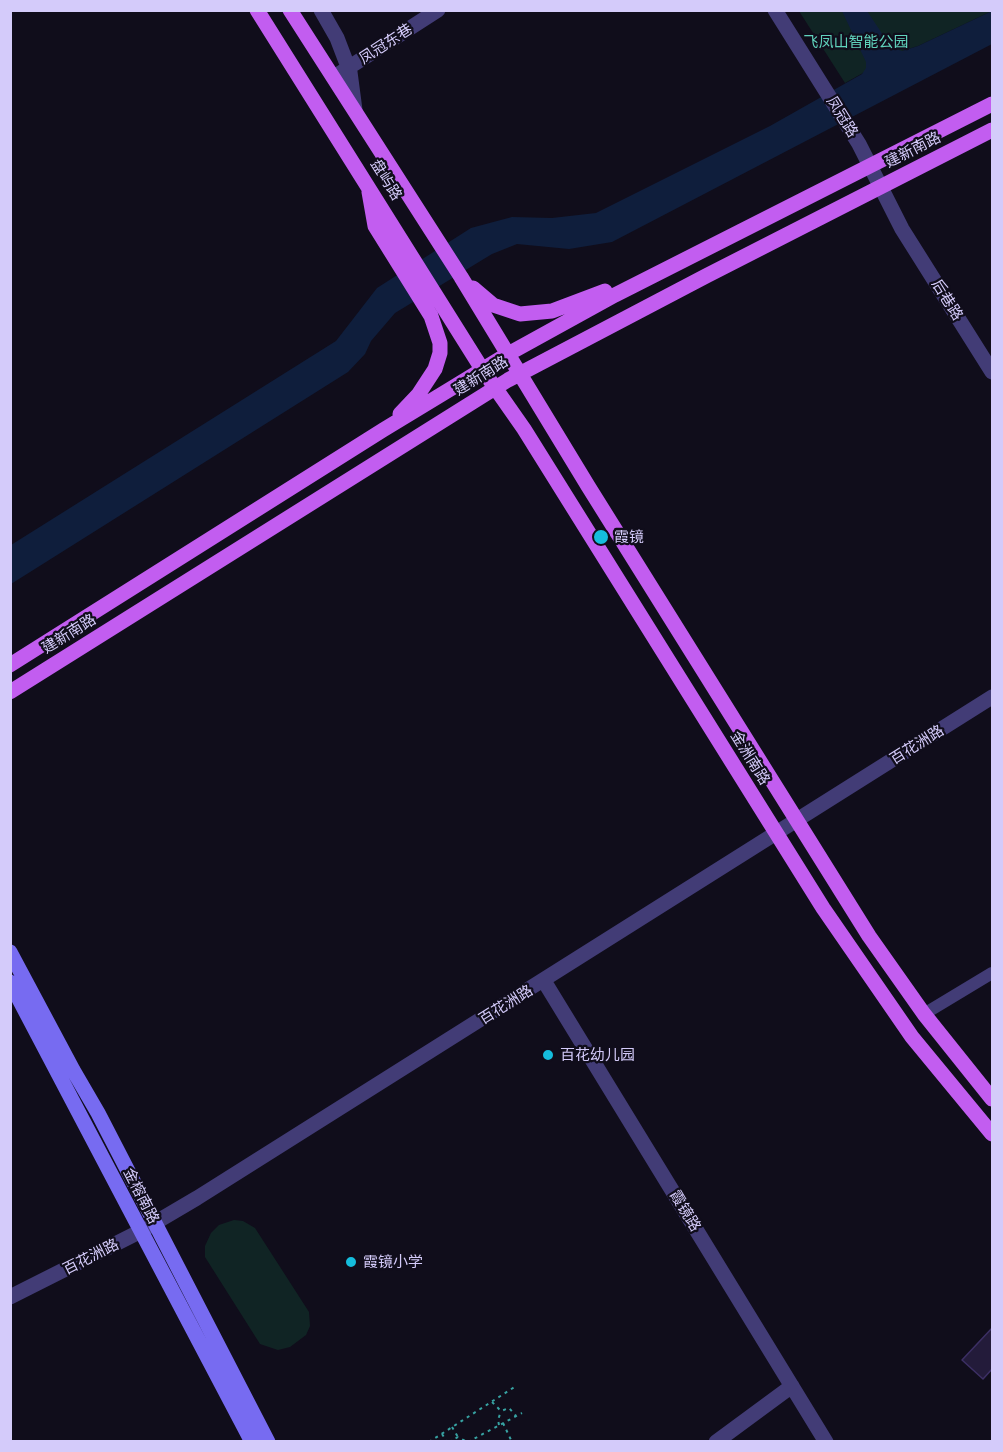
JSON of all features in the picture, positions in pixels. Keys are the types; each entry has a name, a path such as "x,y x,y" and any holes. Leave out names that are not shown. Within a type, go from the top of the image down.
{"main road":[{"name":"盘屿路","path":"290,10 508,354"},
{"name":"盘屿路","path":"261,17 496,388"},
{"name":"建新南路","path":"10,665 508,354 659,273 993,104"},
{"name":"建新南路","path":"10,692 520,373 993,130"},
{"path":"367,184 375,226 431,316 440,343 435,369 428,381 406,408 383,430"},
{"path":"461,277 485,299 502,309 512,313 531,314 563,308 659,273"},
{"name":"金洲南路","path":"508,354 594,496 882,956 924,1014 993,1099"},
{"name":"金洲南路","path":"496,388 524,429 777,834 879,991 939,1072 993,1134"},
{"name":"金榕南路","path":"10,952 98,1113 148,1227 252,1442"},
{"name":"金榕南路","path":"10,982 268,1442"}],"street":[{"path":"250,10 261,17"},
{"path":"321,10 337,38 349,68 354,86 355,110"},
{"name":"凤冠东巷","path":"334,77 438,10"},
{"name":"凤冠路","path":"775,10 871,166 902,229"},
{"name":"后巷路","path":"902,229 993,372"},
{"name":"百花洲路","path":"10,1297 148,1227 544,981 993,697"},
{"path":"924,1014 993,973"},
{"name":"霞镜路","path":"544,981 826,1442"},
{"path":"716,1442 792,1386"}],"path":[{"path":"429,1442 516,1386"},
{"path":"492,1402 501,1411"},
{"path":"501,1411 509,1408 516,1416"},
{"path":"501,1411 498,1420 512,1442"},
{"path":"452,1427 458,1437 467,1442 522,1413"},
{"path":"442,1433 448,1442 458,1437"}],"green space":[{"name":"飞凤山智能公园","path":"799,11 992,11 918,46 902,51 845,83"},
{"path":"234,1220 243,1221 255,1228 309,1312 310,1326 306,1335 290,1347 278,1350 260,1344 205,1257 205,1246 211,1233 219,1225"}],"water":[{"path":"842,11 867,11 891,47 902,51 918,46 992,11 992,44 612,242 569,249 517,244 492,254 395,313 371,341 365,354 348,372 11,584 11,545 336,341 377,288 471,228 512,217 552,218 596,213 770,126 862,74 866,68 866,62"}],"building":[{"path":"993,1327 993,1368 983,1379 962,1360"}],"place":[{"name":"霞镜","path":"601,537"},
{"name":"百花幼儿园","path":"548,1055"},
{"name":"霞镜小学","path":"351,1262"}]}
